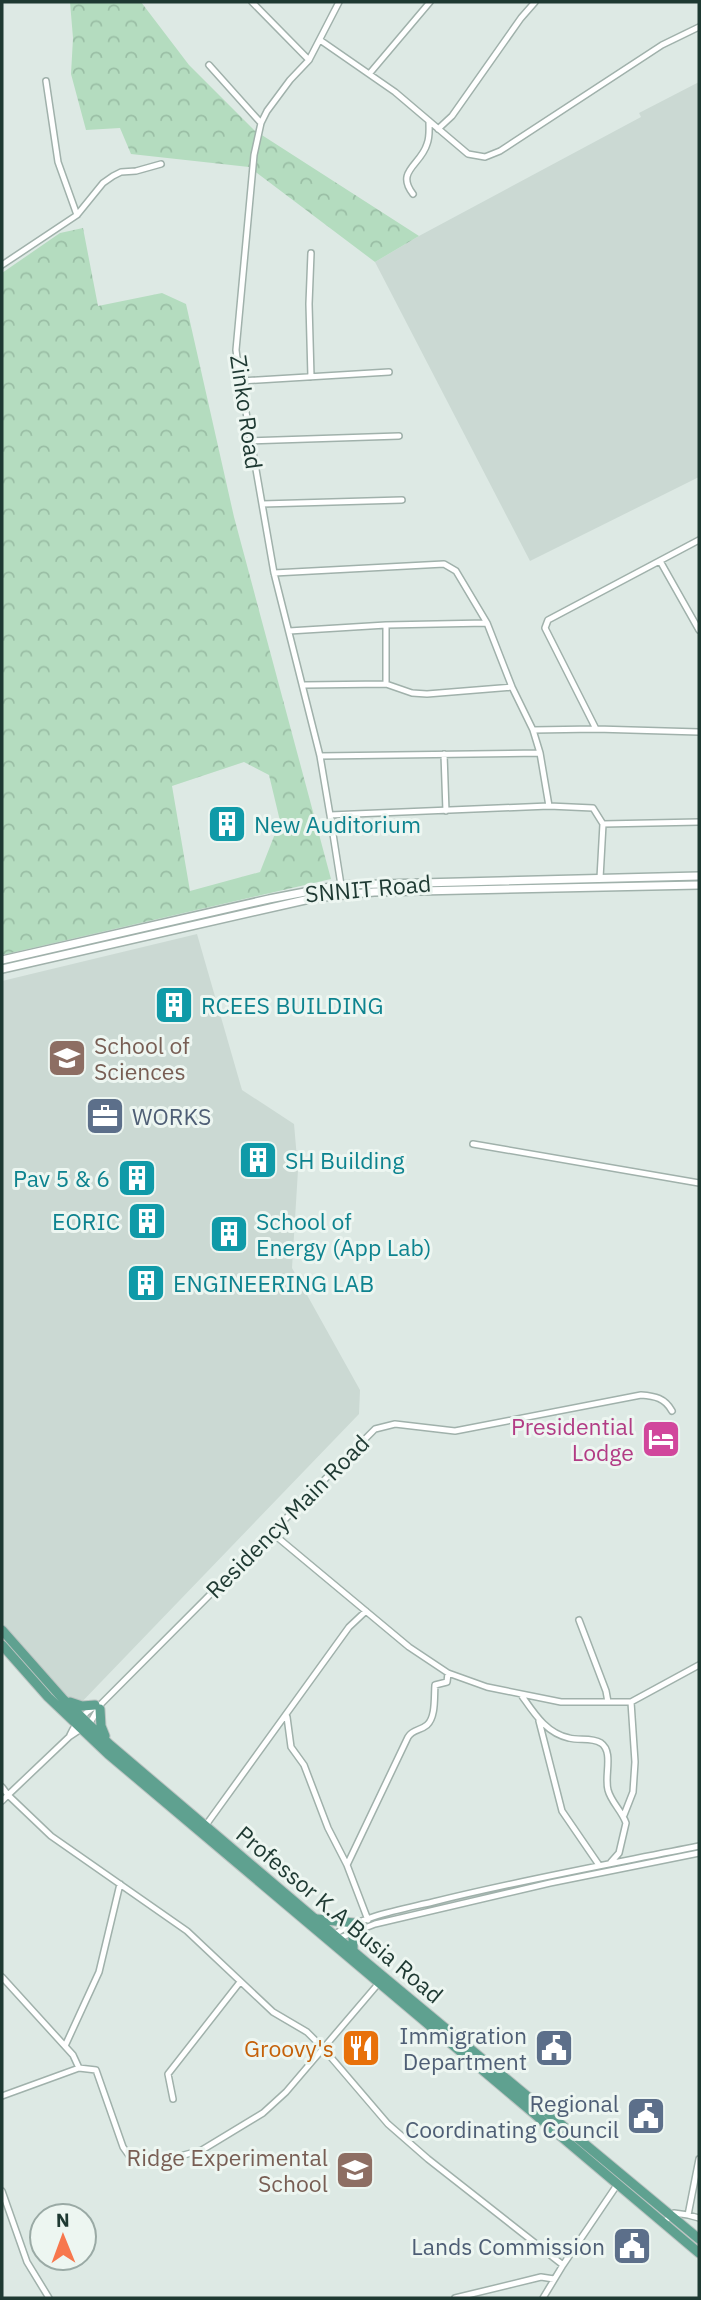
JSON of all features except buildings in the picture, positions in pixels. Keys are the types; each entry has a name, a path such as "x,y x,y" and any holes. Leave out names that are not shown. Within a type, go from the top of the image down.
{"main road":[{"name":"Professor K.A Busia Road","path":"2,1630 63,1699 109,1744 315,1918 378,1984 443,2032 667,2220 699,2253"},
{"name":"Professor K.A Busia Road","path":"2,1645 78,1727 333,1939 353,1950 617,2185 699,2239"},
{"path":"63,1699 82,1706 99,1706 101,1726 109,1744"},
{"path":"315,1918 353,1927 353,1950"}],"street":[{"path":"252,2 309,60"},
{"name":"Zinko Road","path":"339,2 309,60 290,80 261,123 254,155 236,349 274,573 320,756 341,886"},
{"path":"370,73 430,2"},
{"path":"438,129 452,116 535,2"},
{"path":"320,40 370,73 468,154 485,157 663,45 699,27"},
{"path":"209,65 261,123"},
{"path":"46,81 58,162 77,215"},
{"path":"413,194 406,186 407,176 426,148 429,121"},
{"path":"2,265 77,215 103,183 113,176 161,164"},
{"path":"311,253 311,377"},
{"path":"241,381 389,372"},
{"path":"250,441 399,436"},
{"path":"262,504 402,500"},
{"path":"596,729 545,628 548,620 699,540"},
{"path":"660,561 699,631"},
{"path":"274,573 444,564 456,572 487,623 512,687 533,730 550,806"},
{"path":"289,631 487,623"},
{"path":"386,625 387,684"},
{"path":"304,685 387,684 412,693 427,694 512,687"},
{"path":"533,730 699,732"},
{"path":"320,756 540,753"},
{"path":"444,754 446,811"},
{"path":"330,816 550,806 593,808 603,824 600,878"},
{"path":"603,824 699,822"},
{"name":"SNNIT Road","path":"2,969 269,899 341,886 699,876"},
{"name":"SNNIT Road","path":"89,945 341,894 699,885"},
{"name":"SNNIT Road","path":"2,960 77,948"},
{"path":"473,1144 699,1183"},
{"name":"Residency Main Road","path":"78,1727 366,1435 384,1425 456,1431 641,1395 656,1396 668,1403 673,1411"},
{"path":"271,1532 409,1647 448,1673 487,1687 561,1702 631,1702 699,1665"},
{"path":"206,1825 287,1717 349,1628 366,1611"},
{"path":"579,1620 608,1702"},
{"path":"347,1865 408,1737 411,1732 430,1722 435,1685 447,1682 448,1673"},
{"path":"522,1696 539,1721 562,1811 599,1866"},
{"path":"624,1815 633,1793 635,1762 631,1702"},
{"path":"287,1717 291,1747 304,1765 328,1828 347,1865 371,1925"},
{"path":"539,1721 568,1738 600,1743 607,1751 608,1790 626,1823 619,1853 609,1864"},
{"path":"2,1801 78,1727"},
{"path":"2,1787 51,1836 187,1931 273,2012 307,2032 388,2124 428,2159 563,2264"},
{"path":"333,1939 368,1918 458,1896 699,1846"},
{"path":"353,1927 550,1882 699,1853"},
{"path":"65,2046 99,1972 120,1884"},
{"path":"2,1977 73,2055 79,2068"},
{"path":"173,2099 168,2074 240,1982"},
{"path":"2,2096 79,2068 96,2070 123,2147 130,2157 139,2163 151,2164 202,2150 263,2113 286,2092 378,1984"},
{"path":"688,2215 699,2160"},
{"path":"543,2298 617,2185"},
{"path":"2,2191 26,2262 49,2298"},
{"path":"667,2220 674,2213 699,2218"},
{"path":"456,2298 541,2277 554,2279"}],"shaded area":[{"path":"699,82 699,477 530,561 375,262 641,117 639,113"},
{"path":"197,934 242,1090 294,1124 298,1170 292,1268 360,1390 359,1414 76,1708 2,1623 2,981"}],"green space":[{"path":"70,2 141,2 189,65 254,130 419,236 375,262 249,167 131,154 120,128 86,130 71,74 73,38"},
{"path":"83,228 98,306 162,293 186,304 234,517 331,879 2,955 2,273 60,233","holes":["244,762 269,775 280,821 260,872 190,891 172,786"]}],"place":[{"name":"New Auditorium","path":"227,824"},
{"name":"RCEES BUILDING","path":"174,1005"},
{"name":"School of Sciences","path":"67,1058"},
{"name":"WORKS","path":"105,1116"},
{"name":"SH Building","path":"258,1160"},
{"name":"Pav 5 & 6","path":"137,1178"},
{"name":"EORIC","path":"147,1221"},
{"name":"School of Energy (App Lab)","path":"229,1234"},
{"name":"ENGINEERING LAB","path":"146,1283"},
{"name":"Presidential Lodge","path":"661,1439"},
{"name":"Groovy's","path":"361,2048"},
{"name":"Immigration Department","path":"554,2048"},
{"name":"Regional Coordinating Council","path":"646,2116"},
{"name":"Ridge Experimental School","path":"355,2170"},
{"name":"Lands Commission","path":"632,2246"}]}
